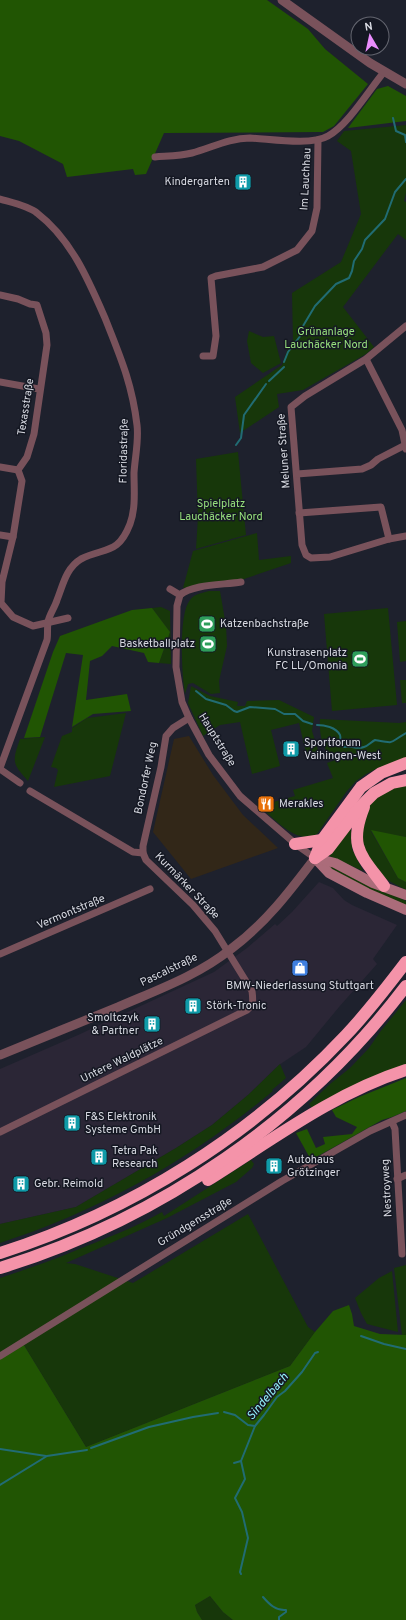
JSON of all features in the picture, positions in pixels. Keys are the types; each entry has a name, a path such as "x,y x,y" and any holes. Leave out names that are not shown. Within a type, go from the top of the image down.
{"highway":[{"path":"315,858 322,840 361,787 381,773 406,763"},
{"path":"315,858 328,849 366,800 392,782 406,780"},
{"path":"366,800 357,824 356,835 358,846 365,862 384,886"},
{"path":"295,844 322,840"},
{"path":"0,1253 57,1232 104,1212 149,1188 217,1146 300,1080 347,1034 406,962"},
{"path":"0,1268 78,1240 158,1201 208,1170 253,1138 306,1095 346,1055 406,986"},
{"path":"158,1201 185,1194 313,1113 364,1086 406,1070"}],"main road":[{"name":"Hauptstraße","path":"315,858 335,863 373,883 406,895"},
{"name":"Hauptstraße","path":"315,858 329,873 367,893 406,910"}],"street":[{"path":"282,0 384,72 406,84"},
{"name":"Im Lauchhau","path":"203,356 213,356 216,336 211,278 263,266 297,250 312,230 317,208 318,140 339,129 384,72"},
{"path":"155,157 191,153 233,140 250,138 268,140 318,140"},
{"name":"Floridastraße","path":"0,199 36,212 57,231 76,256 92,288 123,362 131,385 138,426 134,472 135,494 130,522 124,536 112,548 81,560 71,568 62,584 48,622"},
{"name":"Texasstraße","path":"0,295 18,298 30,304 37,305 46,333 47,345 39,389 34,434 27,457 18,470"},
{"name":"Meluner Straße","path":"389,539 330,557 311,558 306,555 302,545 291,407 305,396 366,358 406,326"},
{"path":"296,474 362,469 371,466 378,459 405,447 404,429 366,358"},
{"path":"0,382 39,389"},
{"path":"0,467 18,470 22,481 13,537 2,582 1,604 13,617 33,626 68,618"},
{"path":"299,513 381,507 389,539 406,536"},
{"path":"0,535 13,537"},
{"path":"170,589 180,595 186,590 195,588 241,582"},
{"name":"Hauptstraße","path":"180,595 177,606 176,667 182,702 189,718 209,754 240,796 295,844 315,858"},
{"path":"20,783 0,768 48,640 48,622"},
{"name":"Bondorfer Weg","path":"143,853 143,846 161,767 166,736 173,728 189,718"},
{"name":"Kurmärker Straße","path":"30,791 133,852 143,853 146,860 193,906 219,936 252,991 252,1005"},
{"name":"Pascalstraße","path":"0,1055 157,991 190,976 210,964 232,949 271,914 315,858"},
{"name":"Vermontstraße","path":"0,954 150,889"},
{"name":"Untere Waldplätze","path":"0,1132 247,1010 252,1005"},
{"name":"Gründgensstraße","path":"0,1356 179,1244 318,1161 370,1131 406,1115"},
{"name":"Nestroyweg","path":"392,1122 395,1129 402,1254"},
{"path":"397,1179 406,1175"}],"shaded area":[{"path":"189,736 213,775 243,815 278,848 191,879 153,832 174,739"},
{"path":"319,882 333,888 344,900 352,905 397,925 373,959 377,964 306,1047 279,1065 248,1095 212,1125 76,1207 0,1224 0,1069 78,1035 214,972 247,948 275,924 277,926"}],"green space":[{"path":"0,0 267,0 308,29 325,49 368,84 334,126 323,132 164,133 146,174 135,175 133,169 67,177 63,164 19,141 0,136"},
{"path":"388,86 406,96 406,121 348,128 377,89"},
{"name":"Grünanlage Lauchäcker Nord","path":"406,125 406,193 404,201 406,202 406,240 398,234 343,307 374,347 366,354 303,390 277,394 279,407 240,433 235,397 282,365 288,348 293,340 292,293 341,262 361,214 351,151 337,141 344,131"},
{"path":"249,331 263,337 274,336 281,363 263,373 251,363 247,341"},
{"name":"Spielplatz Lauchäcker Nord","path":"238,452 246,535 196,549 198,517 196,459"},
{"path":"257,533 259,560 291,556 291,563 244,579 183,588 193,551"},
{"path":"209,591 220,591 226,626 227,646 219,681 220,693 211,694 193,683 188,684 185,694 182,631 186,607 194,596"},
{"path":"161,607 170,611 171,664 159,663 170,632 152,608"},
{"path":"152,608 170,632 159,663 148,662 144,653 112,646 102,656 90,661 86,700 127,694 131,711 93,714 72,727 83,655 66,653 40,737 24,738 53,652 60,636 132,610"},
{"name":"Kunstrasenplatz FC LL/Omonia","path":"388,608 397,705 332,711 324,614"},
{"path":"406,621 406,661 400,662 397,622"},
{"path":"400,680 406,680 406,703 402,703"},
{"path":"191,686 210,696 238,702 237,706 245,706 247,701 279,700 314,717 312,731 319,753 307,757 299,723 271,730 280,766 252,774 240,722 220,725 203,736 188,703"},
{"path":"126,713 110,776 54,787 58,770 51,767 62,736 72,732 72,728 87,718"},
{"path":"320,719 399,723 406,722 406,758 378,768 356,781 347,791 317,834 309,837 294,834 259,806 295,796 293,790 333,778 327,763 335,760 327,752 322,742"},
{"path":"45,737 28,781 16,766 15,762 20,739"},
{"path":"406,784 406,837 371,831 398,878 406,882 406,890 380,875 366,860 360,824 372,800 394,786"},
{"path":"351,826 352,849 363,871 327,855"},
{"path":"371,830 406,837 406,882 398,878"},
{"path":"329,864 406,901 406,906 346,877 327,866"},
{"path":"406,1000 406,1065 312,1108 309,1104 350,1068 369,1048"},
{"path":"280,1064 286,1078 272,1090 273,1091 211,1139 144,1180 109,1199 37,1230 0,1243 0,1224 76,1207 212,1125 248,1095"},
{"path":"406,1078 406,1111 382,1120 311,1160 296,1133 307,1129 316,1148 325,1144 323,1137 352,1134 357,1127 336,1117 332,1110 359,1097"},
{"path":"251,1160 254,1164 252,1168 236,1182 167,1218 66,1263 75,1264 133,1283 248,1214 308,1327 315,1332 290,1366 86,1447 22,1342 0,1356 0,1278 54,1259 106,1238 140,1224 162,1212 164,1216"},
{"path":"406,1265 406,1335 402,1335 394,1268"},
{"path":"392,1271 398,1332 367,1324 355,1298 379,1278"},
{"path":"349,1305 354,1326 380,1334 406,1335 406,1620 233,1620 223,1612 210,1596 195,1605 202,1620 0,1620 0,1356 22,1342 86,1447 290,1366 315,1332 333,1311"},
{"path":"210,1596 223,1612 233,1620 202,1620 195,1605"}],"waterway":[{"path":"393,118 396,131 405,135 406,142"},
{"path":"284,362 288,352 301,335 303,326 315,306 336,284 349,278 354,261 362,249 365,240 385,219 395,192 406,179"},
{"path":"269,381 284,367"},
{"path":"236,445 241,438 244,415 266,384"},
{"path":"196,691 206,699 226,705 237,712 250,707 275,709 284,714 295,714 303,721 312,724"},
{"path":"317,725 326,726 336,730 340,735 340,744 344,747 361,748 367,746 375,740 392,742 406,733"},
{"name":"Sindelbach","path":"361,1336 384,1344 406,1349"},
{"name":"Sindelbach","path":"241,1574 240,1572 248,1538 242,1512 235,1498 245,1479 241,1461 255,1426 277,1397 285,1391 302,1372 315,1353 318,1352"},
{"path":"224,1412 235,1415 248,1425 255,1426"},
{"path":"91,1448 149,1427 218,1413"},
{"path":"0,1449 46,1456"},
{"path":"0,1485 47,1456 87,1450"},
{"name":"Sindelbach","path":"234,1463 241,1461"},
{"name":"Sindelbach","path":"263,1597 276,1608 286,1610 286,1612 279,1617 279,1620"}],"place":[{"name":"Kindergarten","path":"243,182"},
{"name":"Katzenbachstraße","path":"207,624"},
{"name":"Basketballplatz","path":"208,644"},
{"name":"Kunstrasenplatz FC LL/Omonia","path":"360,659"},
{"name":"Sportforum Vaihingen-West","path":"291,749"},
{"name":"Merakles","path":"266,804"},
{"name":"BMW-Niederlassung Stuttgart","path":"300,968"},
{"name":"Störk-Tronic","path":"193,1006"},
{"name":"Smoltczyk & Partner","path":"152,1024"},
{"name":"F&S Elektronik Systeme GmbH","path":"72,1123"},
{"name":"Tetra Pak Research","path":"99,1157"},
{"name":"Autohaus Grötzinger","path":"274,1166"},
{"name":"Gebr. Reimold","path":"21,1184"}]}
